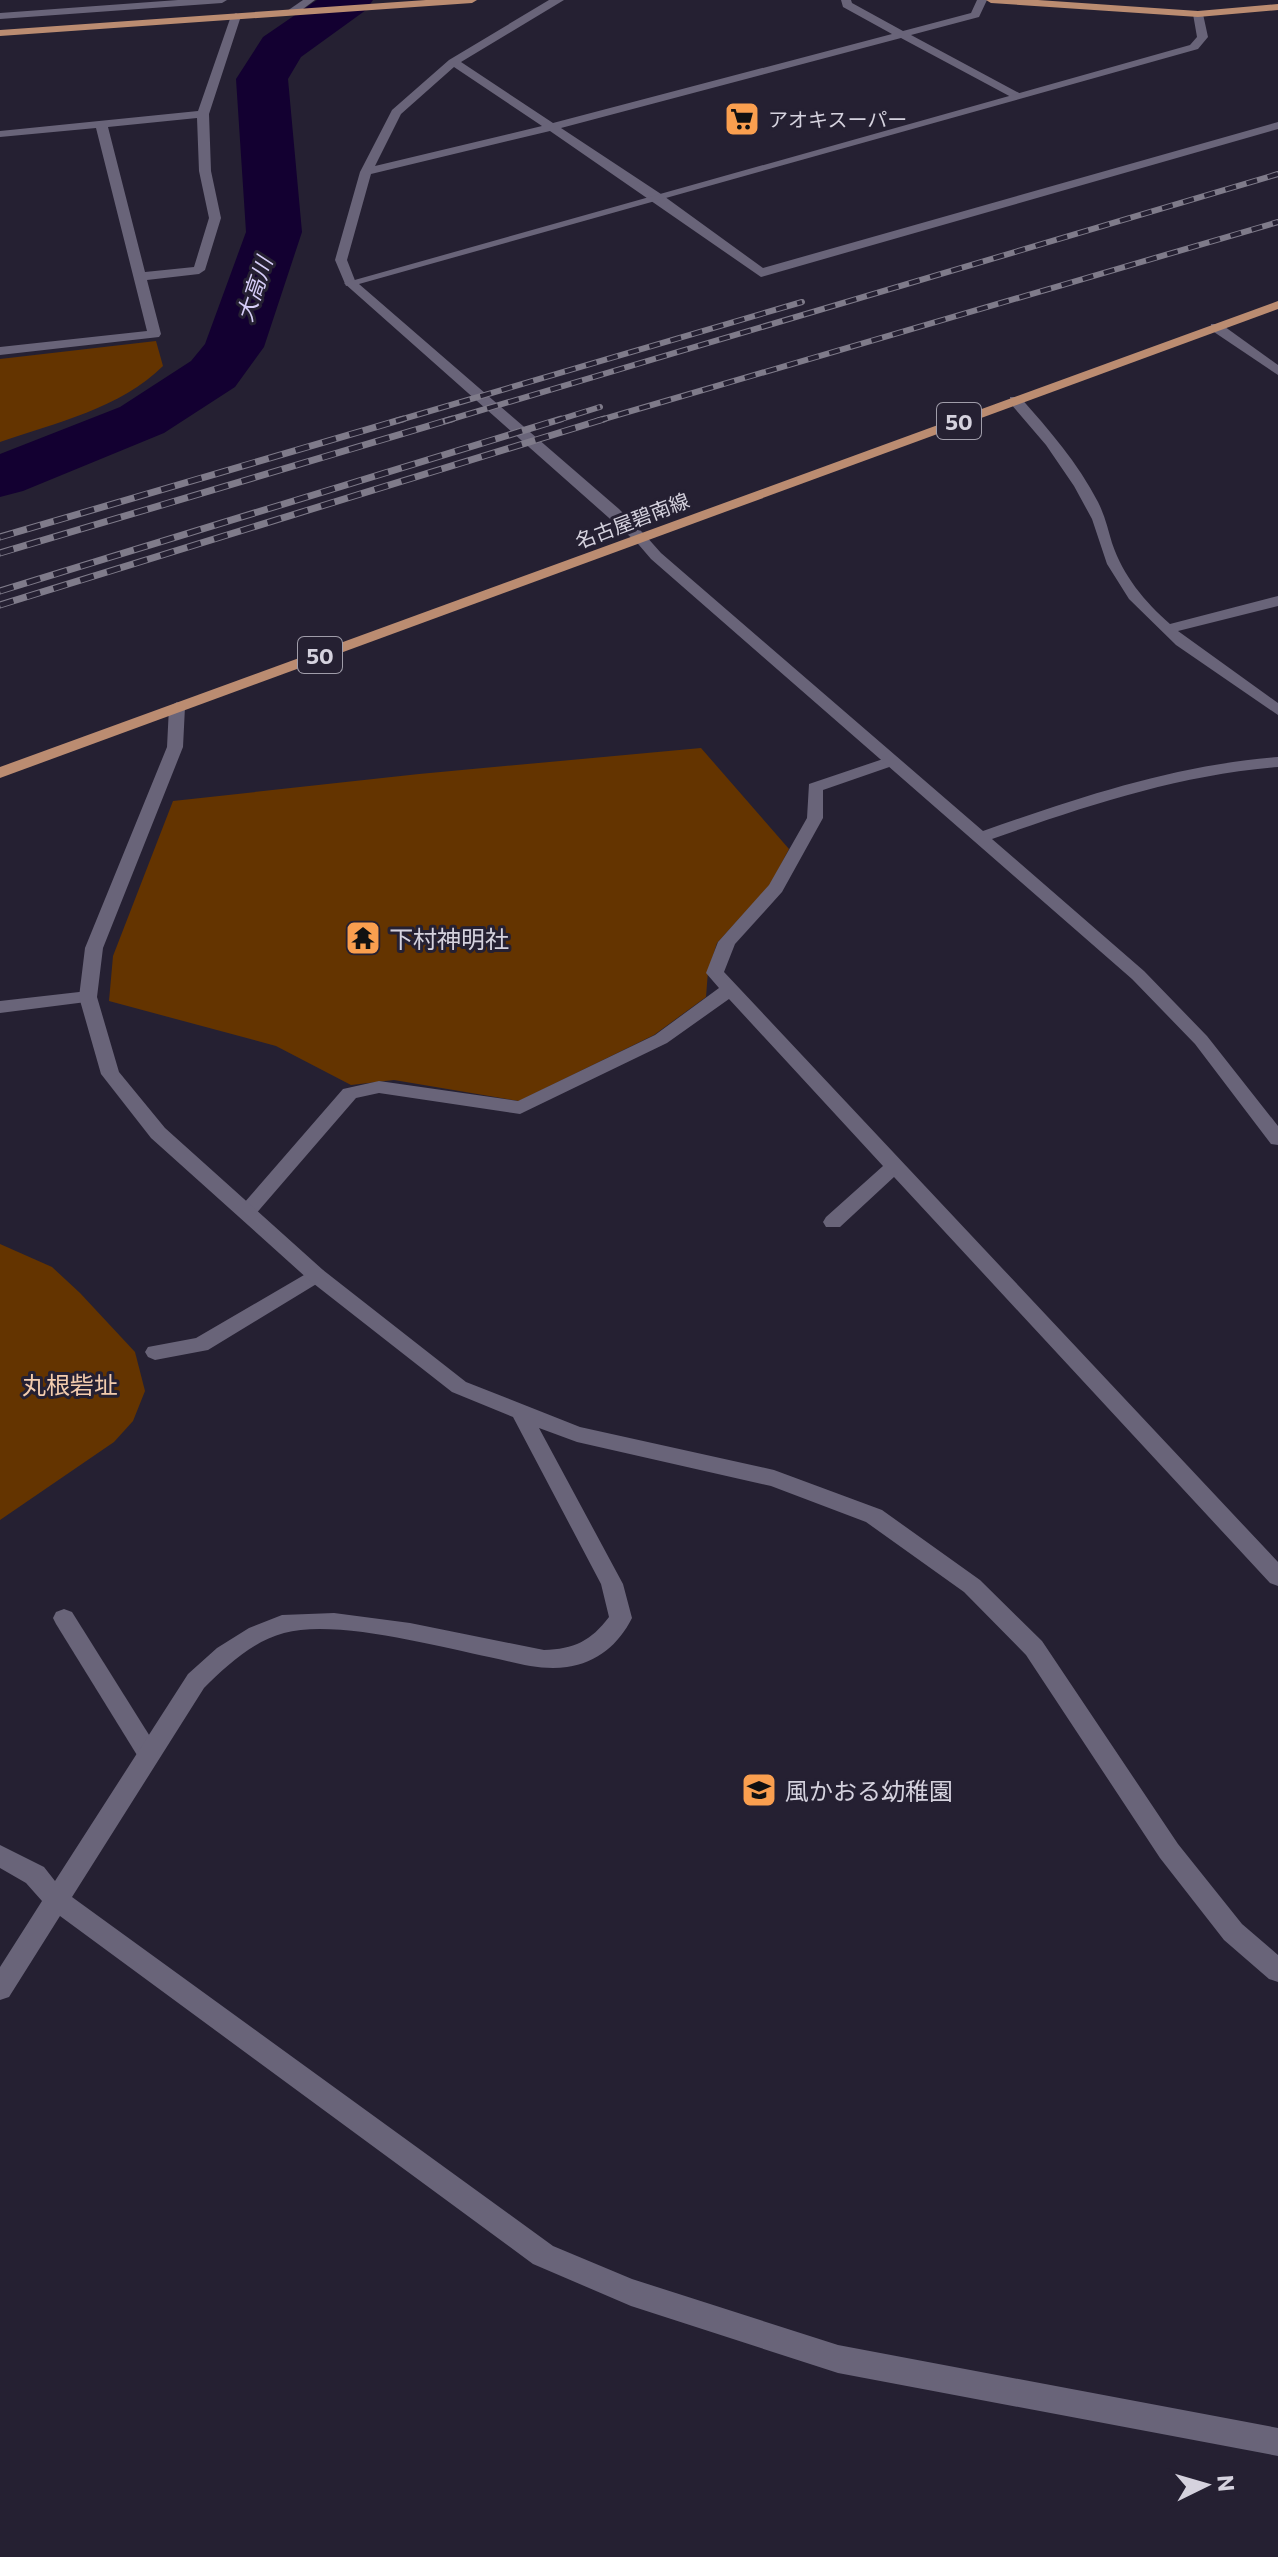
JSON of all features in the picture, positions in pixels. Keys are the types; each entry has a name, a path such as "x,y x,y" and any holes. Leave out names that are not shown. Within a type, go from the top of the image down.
{"main road":[{"path":"0,33 362,8 381,3 472,0"},
{"path":"991,0 1198,14 1278,7"},
{"name":"名古屋碧南線","path":"0,773 1278,305"}],"street":[{"path":"0,16 222,0"},
{"path":"297,12 310,0"},
{"path":"559,0 543,6 453,62 396,112 366,172 341,260 350,283 614,512 656,556 1138,975 1201,1040 1278,1139"},
{"path":"846,0 847,5 1017,96"},
{"path":"366,172 552,127 975,15 982,0"},
{"path":"350,283 1194,47 1203,37 1198,14"},
{"path":"138,277 199,270 215,218 205,171 203,114 236,16"},
{"path":"453,62 657,197 761,273 1278,125"},
{"path":"0,134 203,114"},
{"path":"0,351 154,334 101,124"},
{"path":"1216,327 1278,371"},
{"path":"1015,400 1062,453 1075,473 1101,523 1118,571 1136,599 1169,629 1278,710"},
{"path":"1169,629 1278,601"},
{"path":"177,707 175,747 94,948 88,997 110,1074 158,1133 316,1275 459,1387 577,1434 774,1478 874,1516 972,1586 1034,1648 1169,1851 1233,1932 1278,1971"},
{"path":"892,761 815,787 815,818 776,888 727,942 715,973 1278,1577"},
{"path":"980,838 1161,777 1227,764 1278,762"},
{"path":"247,1211 350,1093 379,1087 520,1108 661,1039 730,989"},
{"path":"0,1007 88,997"},
{"path":"833,1222 895,1166"},
{"path":"155,1352 201,1345 316,1275"},
{"path":"0,1989 196,1681 228,1649 285,1623 332,1622 544,1659 575,1659 603,1644 621,1618 612,1584 521,1413"},
{"path":"64,1618 148,1753"},
{"path":"0,1856 35,1875 58,1901 543,2255 631,2292 838,2359 1278,2442"}],"green space":[{"path":"156,341 163,366 128,393 86,413 0,442 0,359"},
{"path":"701,748 789,849 770,885 717,943 708,971 706,997 654,1035 519,1101 394,1080 351,1085 276,1046 109,1001 113,956 173,801"},
{"name":"丸根砦址","path":"0,1244 52,1267 80,1293 135,1352 145,1391 133,1421 114,1442 0,1520"}],"waterway":[{"name":"大高川","path":"0,477 142,420 213,374 234,347 274,232 262,79 281,48 349,0"}],"railway":[{"path":"445,421 1278,174"},
{"path":"597,421 1278,222"},
{"path":"396,421 802,302"},
{"path":"555,421 600,407"},
{"path":"0,537 403,419"},
{"path":"0,553 452,419"},
{"path":"0,591 561,419"},
{"path":"0,605 604,419"}],"place":[{"name":"アオキスーパー","path":"742,119"},
{"name":"下村神明社","path":"363,938"},
{"name":"風かおる幼稚園","path":"759,1790"}]}
